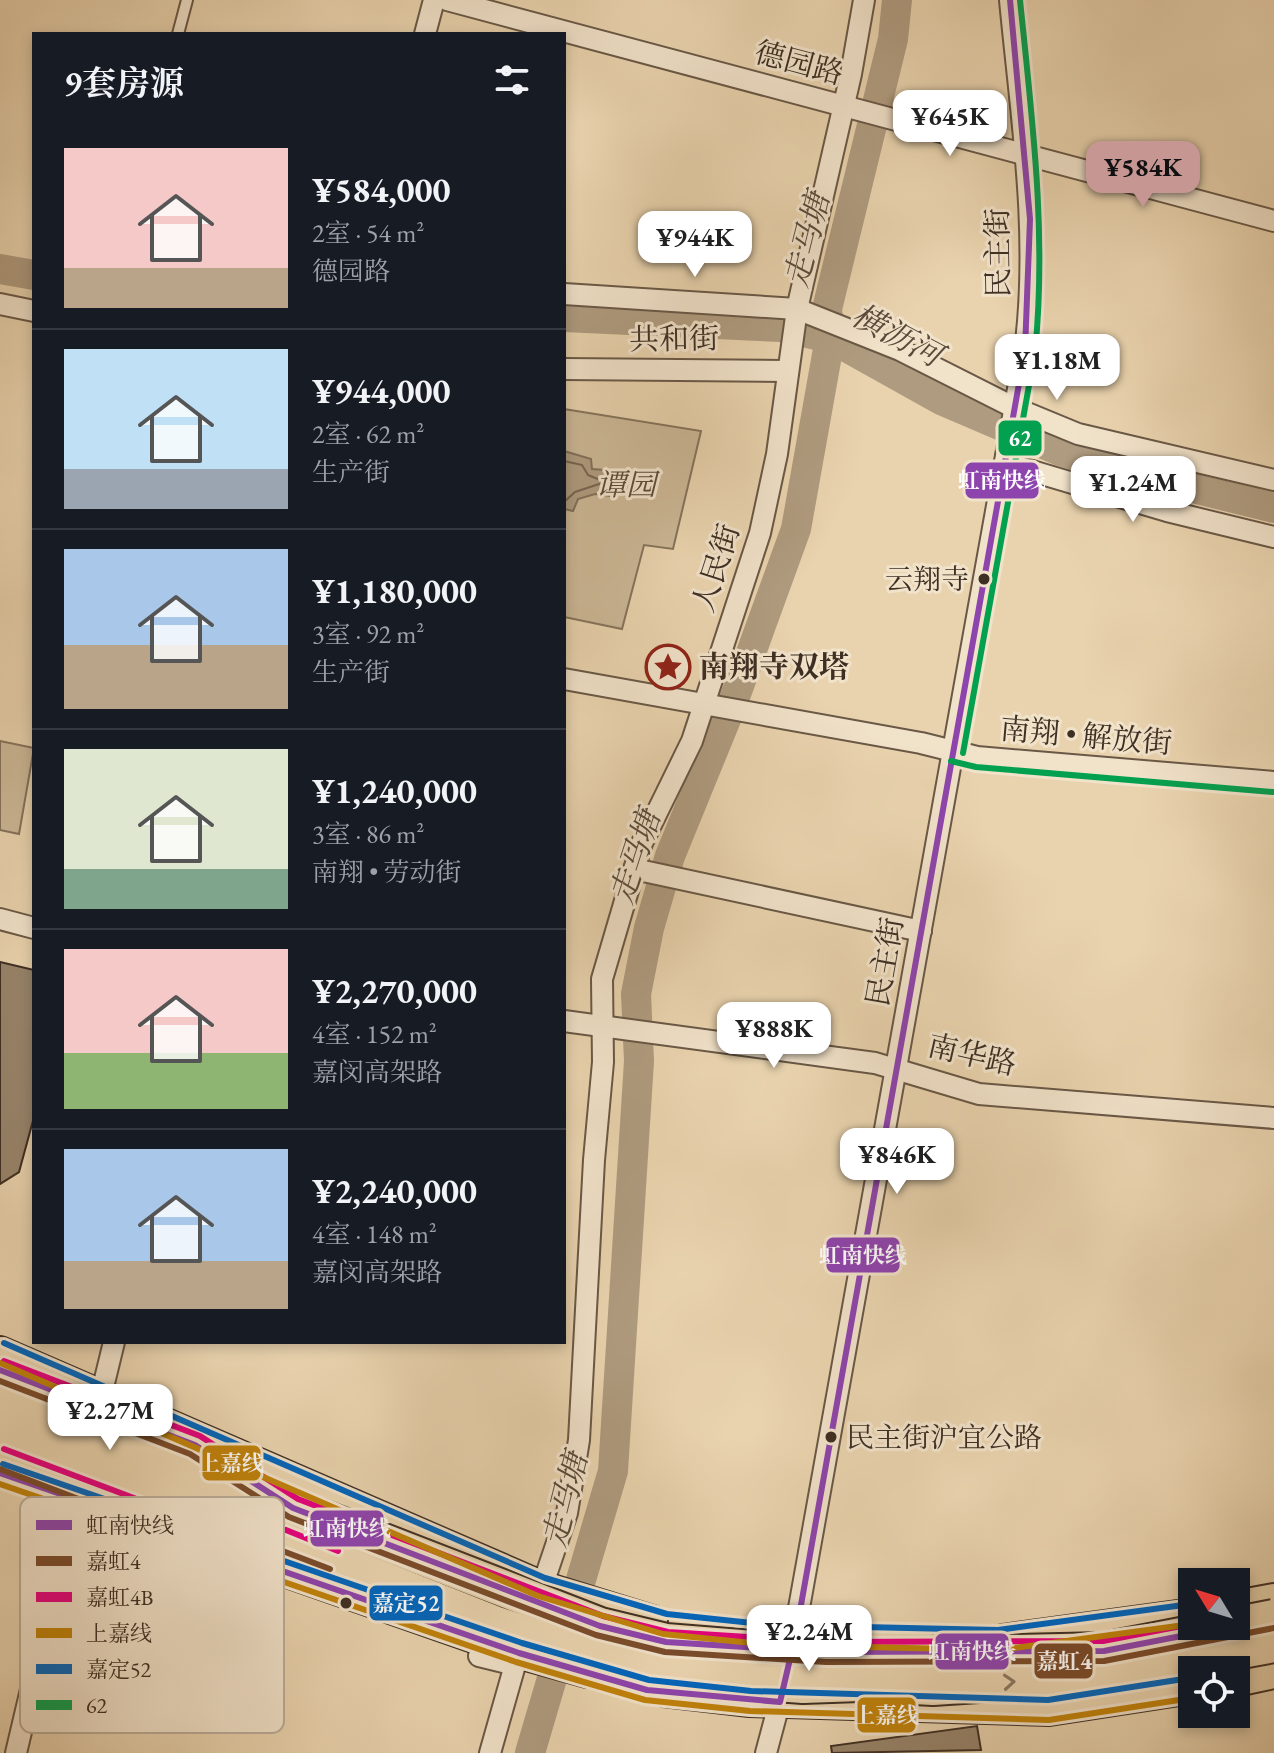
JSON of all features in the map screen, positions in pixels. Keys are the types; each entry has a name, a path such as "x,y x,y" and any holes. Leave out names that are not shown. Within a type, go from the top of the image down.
{"highway":[{"path":"0,1370 195,1445 256,1497"},
{"path":"0,1393 229,1497"},
{"path":"0,1428 207,1497"},
{"path":"0,1458 102,1497"},
{"path":"284,1521 288,1524"},
{"path":"284,1522 494,1624 607,1662 656,1674 803,1685 860,1683 933,1687 1100,1676 1274,1644"},
{"path":"284,1523 600,1626 666,1642 826,1652 1104,1651 1274,1618"},
{"path":"284,1524 288,1524"}],"main road":[{"path":"0,1352 549,1589 665,1624 771,1635 796,1633 842,1638 999,1640 1178,1616"},
{"path":"0,1473 70,1497"},
{"path":"284,1571 484,1641 523,1661 572,1668 647,1690 780,1702 1049,1710 1178,1690"},
{"path":"1250,1603 1274,1599"},
{"path":"1250,1678 1274,1673"}],"street":[{"path":"426,32 434,0"},
{"name":"德园路","path":"447,0 566,32"},
{"name":"人民街","path":"549,1589 567,1513 579,1440 611,1026 602,979 642,871 642,843 692,741 721,708 777,454 789,348 802,317 864,0"},
{"name":"民主街","path":"766,1753 796,1633 1015,408 1031,296 1031,230 1010,0"},
{"name":"德园路","path":"566,32 1274,221"},
{"path":"566,294 802,317 841,325 900,350 1015,408 1078,434 1274,480"},
{"path":"0,304 32,311"},
{"name":"共和街","path":"566,369 786,371"},
{"path":"1005,463 1155,507 1274,537"},
{"name":"南翔 • 解放街","path":"566,679 921,743 977,757 1274,782"},
{"path":"642,871 921,931"},
{"path":"0,919 32,927"},
{"name":"南华路","path":"566,1021 658,1031 897,1068 979,1094 1274,1118"},
{"path":"76,1497 114,1344"},
{"path":"490,1753 523,1661"},
{"path":"16,1753 21,1733"}],"lane":[{"path":"179,32 187,0"}],"green space":[{"name":"谭园","path":"566,409 701,431 673,549 644,545 622,629 566,617"},
{"path":"0,741 32,748 32,759 19,834 0,830"}],"water":[{"path":"566,452 591,459 592,469 605,470 614,478 610,496 595,494 578,499 573,511 566,509"}],"building":[{"path":"0,962 32,970 32,1124 19,1172 0,1184"},
{"path":"977,1726 981,1750 832,1753 831,1746"}],"waterway":[{"name":"走马塘","path":"530,1753 613,1471 639,1061 636,994 649,928 670,856 735,697 796,529 830,338 827,309 893,39 897,0"},
{"name":"横沥河","path":"0,269 32,275"},
{"name":"横沥河","path":"566,317 781,327 830,338 941,400 1060,451 1140,475 1274,508"}],"transit line":[{"name":"虹南快线","path":"284,1571 519,1653 647,1690 780,1702 796,1633 1025,350 1030,219 1010,0"},
{"name":"62","path":"963,753 1035,352 1039,220 1020,0"},
{"name":"62","path":"951,761 976,767 1273,792"},
{"name":"嘉定52","path":"4,1343 545,1578 667,1614 772,1625 998,1630 1178,1606"},
{"name":"嘉虹4B","path":"4,1361 200,1436 298,1499 603,1616 668,1632 826,1642 1103,1641 1178,1627"},
{"name":"上嘉线","path":"0,1363 538,1596 663,1634 771,1645 1000,1650 1178,1626"},
{"name":"虹南快线","path":"0,1370 195,1445 276,1497"},
{"name":"嘉虹4","path":"0,1381 190,1454 258,1497"},
{"name":"嘉虹4B","path":"4,1449 131,1497"},
{"name":"嘉定52","path":"3,1464 99,1497"},
{"name":"嘉虹4","path":"0,1469 73,1497"},
{"name":"虹南快线","path":"0,1473 69,1497"},
{"name":"上嘉线","path":"0,1484 38,1497"},
{"name":"虹南快线","path":"284,1502 600,1626 666,1642 826,1652 1104,1651 1178,1637"},
{"name":"嘉虹4","path":"284,1514 596,1635 665,1652 826,1662 1104,1661 1274,1628"},
{"name":"嘉虹4B","path":"284,1530 338,1551"},
{"name":"嘉虹4","path":"284,1552 330,1569"},
{"name":"嘉定52","path":"284,1561 522,1643 649,1680 751,1691 1048,1700 1178,1680"},
{"name":"上嘉线","path":"284,1582 516,1662 645,1700 750,1711 1049,1720 1178,1700"}],"place":[{"name":"云翔寺","path":"984,579"},
{"name":"南翔寺双塔","path":"668,667"},
{"name":"民主街沪宜公路","path":"831,1437"}]}
